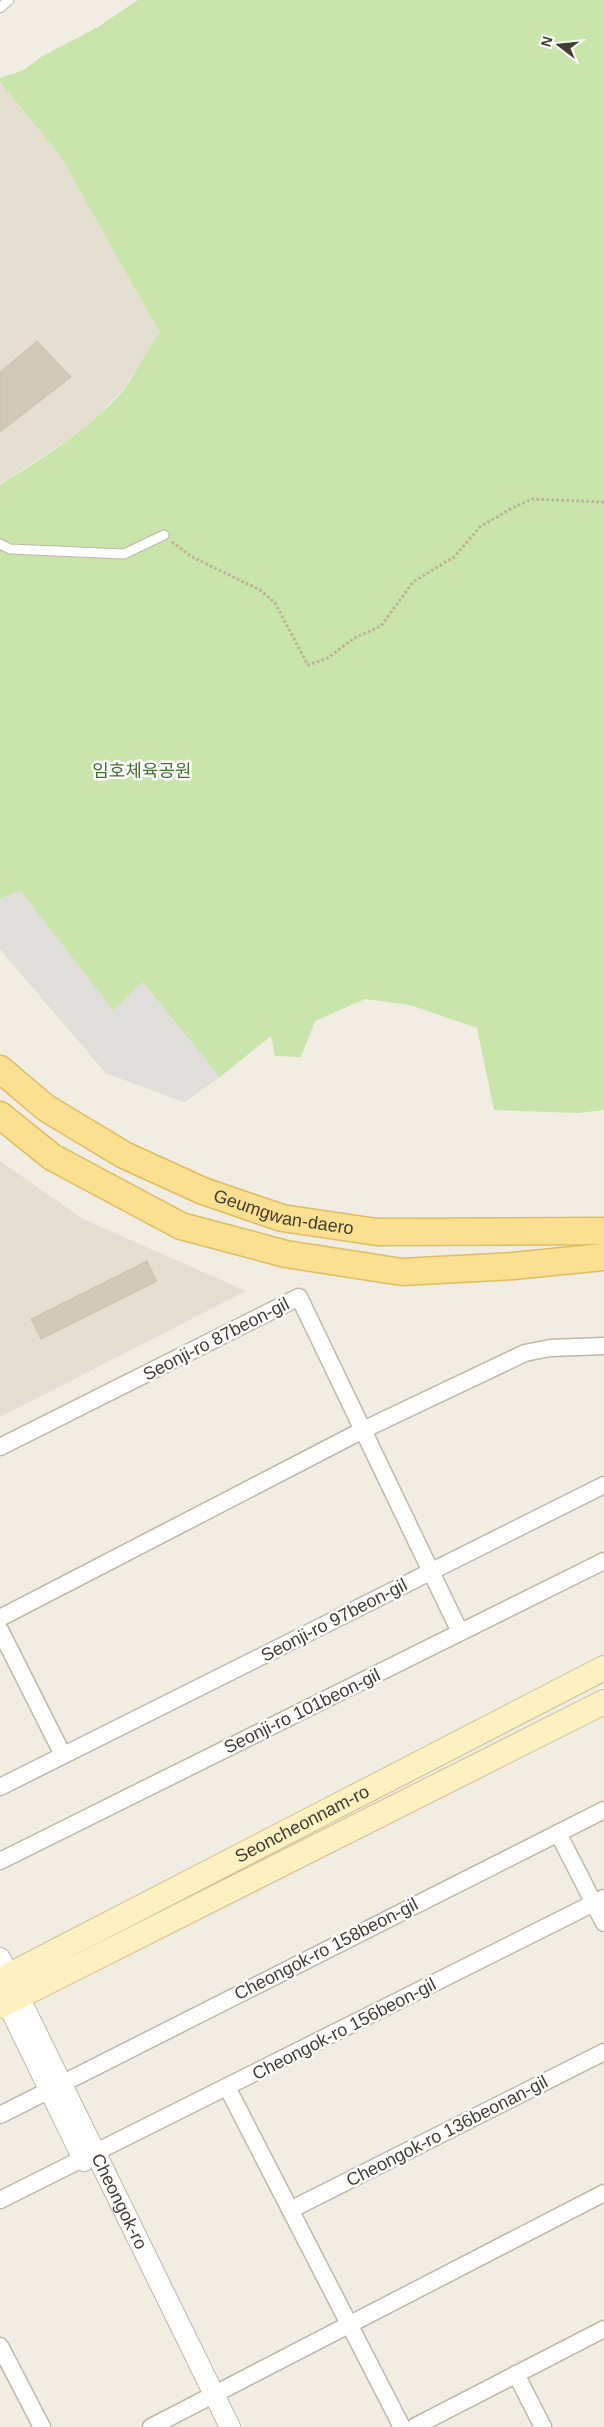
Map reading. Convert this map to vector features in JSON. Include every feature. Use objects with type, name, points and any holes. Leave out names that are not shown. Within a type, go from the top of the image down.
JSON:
[{"type":"main road","name":"Geumgwan-daero","points":[[0,1069],[46,1108],[124,1156],[202,1191],[282,1218],[377,1232],[604,1231]]},
{"type":"main road","name":"Geumgwan-daero","points":[[0,1116],[52,1157],[180,1226],[286,1254],[402,1272],[513,1266],[604,1257]]},
{"type":"main road","name":"Seoncheonnam-ro","points":[[5,1986],[604,1668]]},
{"type":"main road","name":"Seoncheonnam-ro","points":[[5,1986],[604,1702]]},
{"type":"street","name":"Seonji-ro 87beon-gil","points":[[0,1447],[299,1297],[460,1632]]},
{"type":"street","points":[[0,1618],[364,1430],[525,1353],[550,1348],[604,1346]]},
{"type":"street","name":"Seonji-ro 97beon-gil","points":[[0,1787],[604,1484]]},
{"type":"street","name":"Seonji-ro 101beon-gil","points":[[0,1862],[604,1560]]},
{"type":"street","points":[[0,1630],[63,1755]]},
{"type":"street","name":"Cheongok-ro 158beon-gil","points":[[0,2115],[604,1810]]},
{"type":"street","points":[[558,1833],[599,1900],[604,1923]]},
{"type":"street","name":"Cheongok-ro 156beon-gil","points":[[0,2200],[599,1900]]},
{"type":"street","name":"Cheongok-ro","points":[[5,1986],[208,2398],[230,2427]]},
{"type":"street","name":"Cheongok-ro 136beonan-gil","points":[[290,2210],[604,2052]]},
{"type":"street","points":[[227,2087],[402,2427]]},
{"type":"street","points":[[151,2427],[604,2193]]},
{"type":"street","points":[[414,2427],[604,2329]]},
{"type":"street","points":[[2,2353],[42,2427]]},
{"type":"street","points":[[516,2374],[543,2427]]},
{"type":"street","name":"Cheongok-ro","points":[[208,2398],[215,2427]]},
{"type":"lane","points":[[0,8],[9,0]]},
{"type":"lane","points":[[0,544],[10,549],[124,554],[164,535]]},
{"type":"path","points":[[164,535],[192,557],[260,590],[275,603],[308,665],[328,658],[349,641],[381,626],[413,582],[454,557],[480,527],[512,508],[532,499],[604,502]]},
{"type":"shaded area","points":[[0,82],[59,154],[160,333],[125,387],[87,428],[0,484]]},
{"type":"shaded area","points":[[21,891],[113,1010],[143,982],[220,1077],[184,1102],[106,1073],[0,949],[0,898]]},
{"type":"shaded area","points":[[0,1161],[83,1219],[246,1291],[0,1417]]},
{"type":"green space","name":"임호체육공원","points":[[138,0],[604,0],[604,1110],[578,1113],[494,1110],[477,1028],[410,1005],[365,999],[315,1021],[301,1057],[275,1056],[271,1036],[220,1077],[184,1102],[106,1073],[0,949],[0,485],[67,441],[112,403],[125,388],[160,333],[59,154],[0,82],[0,78],[24,70],[39,58],[98,27]]},
{"type":"building","points":[[37,341],[71,377],[0,432],[0,372]]},
{"type":"building","points":[[147,1261],[157,1281],[41,1339],[31,1319]]}]
